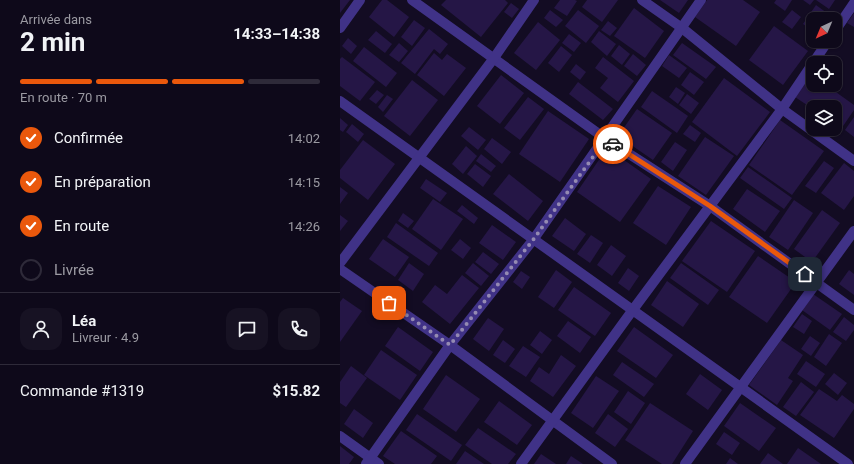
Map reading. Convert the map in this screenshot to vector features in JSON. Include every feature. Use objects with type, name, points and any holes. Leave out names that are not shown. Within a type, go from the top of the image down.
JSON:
[{"type":"street","points":[[340,28],[360,0]]},
{"type":"street","points":[[412,0],[606,139],[710,206],[854,310]]},
{"type":"street","points":[[340,263],[494,58],[534,0]]},
{"type":"street","points":[[642,0],[682,28],[782,109],[854,161]]},
{"type":"street","points":[[340,436],[372,462],[450,345],[533,240],[606,139],[701,0]]},
{"type":"street","points":[[842,21],[854,3]]},
{"type":"street","points":[[521,464],[782,109],[806,73]]},
{"type":"street","points":[[340,101],[632,311],[849,464],[854,457]]},
{"type":"street","points":[[686,464],[854,231]]},
{"type":"street","points":[[340,269],[450,345],[612,464]]},
{"type":"building","points":[[340,0],[350,0],[340,13]]},
{"type":"building","points":[[382,0],[387,0],[409,17],[394,37],[369,17]]},
{"type":"building","points":[[446,0],[505,0],[508,3],[481,37],[441,5]]},
{"type":"building","points":[[560,0],[577,1],[567,16],[554,8]]},
{"type":"building","points":[[587,0],[618,0],[602,22],[582,7]]},
{"type":"building","points":[[660,0],[688,0],[679,13]]},
{"type":"building","points":[[707,0],[743,0],[760,12],[736,46],[695,17]]},
{"type":"building","points":[[776,0],[792,0],[785,11],[774,3]]},
{"type":"building","points":[[803,0],[814,0],[810,5]]},
{"type":"building","points":[[816,0],[835,0],[829,9]]},
{"type":"building","points":[[511,3],[519,9],[512,18],[504,12]]},
{"type":"building","points":[[816,5],[826,12],[811,12]]},
{"type":"building","points":[[634,8],[664,31],[645,58],[614,36]]},
{"type":"building","points":[[550,10],[563,20],[556,27],[544,18]]},
{"type":"building","points":[[578,10],[599,26],[586,43],[565,26]]},
{"type":"building","points":[[792,10],[801,17],[792,29],[782,22]]},
{"type":"building","points":[[854,13],[854,27],[847,23]]},
{"type":"building","points":[[414,20],[425,28],[412,46],[401,37]]},
{"type":"building","points":[[608,21],[617,28],[610,36],[601,30]]},
{"type":"building","points":[[538,22],[560,40],[536,70],[514,53]]},
{"type":"building","points":[[774,26],[808,51],[783,85],[749,60]]},
{"type":"building","points":[[429,29],[448,44],[440,54],[434,49],[415,74],[401,63]]},
{"type":"building","points":[[376,31],[392,44],[385,53],[368,40]]},
{"type":"building","points":[[599,31],[616,44],[607,56],[591,42]]},
{"type":"building","points":[[569,34],[581,43],[574,52],[562,43]]},
{"type":"building","points":[[348,38],[357,46],[351,54],[342,46]]},
{"type":"building","points":[[399,43],[408,51],[399,62],[389,55]]},
{"type":"building","points":[[682,43],[716,67],[706,79],[673,55]]},
{"type":"building","points":[[619,45],[630,54],[622,65],[611,56]]},
{"type":"building","points":[[561,46],[572,55],[559,72],[548,63]]},
{"type":"building","points":[[364,47],[397,73],[386,87],[353,61]]},
{"type":"building","points":[[434,53],[442,60],[447,54],[466,68],[444,96],[417,75]]},
{"type":"building","points":[[633,54],[646,65],[637,76],[624,66]]},
{"type":"building","points":[[669,55],[687,68],[679,78],[662,66]]},
{"type":"building","points":[[342,57],[375,82],[360,101],[340,86],[340,59]]},
{"type":"building","points":[[603,57],[634,81],[618,102],[600,88],[608,78],[595,68]]},
{"type":"building","points":[[576,64],[586,72],[580,80],[570,72]]},
{"type":"building","points":[[690,72],[704,82],[694,95],[681,85]]},
{"type":"building","points":[[501,75],[524,93],[500,124],[477,106]]},
{"type":"building","points":[[724,78],[770,112],[737,156],[692,122]]},
{"type":"building","points":[[412,80],[438,100],[410,136],[384,116]]},
{"type":"building","points":[[806,81],[806,92],[836,92],[854,105],[854,110],[842,128],[842,100],[806,100],[806,104],[795,97]]},
{"type":"building","points":[[578,82],[613,109],[603,120],[569,94]]},
{"type":"building","points":[[676,87],[685,93],[678,104],[669,97]]},
{"type":"building","points":[[377,90],[384,95],[376,104],[369,99]]},
{"type":"building","points":[[652,91],[688,116],[677,133],[641,107]]},
{"type":"building","points":[[687,94],[699,103],[691,114],[679,105]]},
{"type":"building","points":[[387,95],[393,99],[383,112],[378,107]]},
{"type":"building","points":[[528,97],[544,109],[520,140],[504,128]]},
{"type":"building","points":[[637,109],[672,133],[653,160],[618,136]]},
{"type":"building","points":[[548,111],[589,139],[560,182],[519,154]]},
{"type":"building","points":[[854,117],[854,137],[845,130]]},
{"type":"building","points":[[340,118],[348,125],[343,132],[340,130]]},
{"type":"building","points":[[780,120],[824,151],[792,195],[749,165]]},
{"type":"building","points":[[352,124],[364,134],[358,142],[346,132]]},
{"type":"building","points":[[690,125],[701,133],[695,142],[683,134]]},
{"type":"building","points":[[469,127],[486,140],[478,150],[461,136]]},
{"type":"building","points":[[705,137],[734,156],[706,195],[678,176]]},
{"type":"building","points":[[492,138],[511,152],[502,164],[484,149]]},
{"type":"building","points":[[363,140],[395,164],[368,200],[340,178],[340,170]]},
{"type":"building","points":[[675,142],[687,150],[673,171],[661,162]]},
{"type":"building","points":[[466,146],[477,156],[463,174],[452,164]]},
{"type":"building","points":[[607,148],[651,179],[620,222],[577,192]]},
{"type":"building","points":[[481,154],[496,166],[491,172],[476,161]]},
{"type":"building","points":[[824,161],[834,168],[816,193],[805,186]]},
{"type":"building","points":[[844,163],[854,171],[854,196],[844,210],[821,193]]},
{"type":"building","points":[[475,164],[491,176],[483,187],[467,174]]},
{"type":"building","points":[[748,167],[792,198],[784,209],[740,178]]},
{"type":"building","points":[[509,174],[543,201],[528,221],[493,194]]},
{"type":"building","points":[[426,179],[447,193],[440,202],[420,188]]},
{"type":"building","points":[[658,186],[691,207],[666,245],[633,223]]},
{"type":"building","points":[[340,187],[348,193],[340,204]]},
{"type":"building","points":[[747,189],[780,211],[765,232],[733,209]]},
{"type":"building","points":[[433,199],[463,219],[441,250],[412,229]]},
{"type":"building","points":[[794,200],[813,213],[788,250],[769,237]]},
{"type":"building","points":[[462,205],[478,218],[474,224],[457,211]]},
{"type":"building","points":[[822,210],[840,223],[812,262],[794,249]]},
{"type":"building","points":[[403,213],[414,221],[408,228],[398,221]]},
{"type":"building","points":[[340,215],[348,221],[340,231]]},
{"type":"building","points":[[565,218],[586,234],[574,251],[552,236]]},
{"type":"building","points":[[711,221],[755,251],[727,292],[682,261]]},
{"type":"building","points":[[396,223],[438,253],[429,266],[387,237]]},
{"type":"building","points":[[492,225],[516,242],[503,260],[479,243]]},
{"type":"building","points":[[591,235],[603,243],[590,263],[577,254]]},
{"type":"building","points":[[383,239],[409,257],[395,277],[369,259]]},
{"type":"building","points":[[460,239],[471,248],[463,259],[451,250]]},
{"type":"building","points":[[611,245],[626,256],[612,276],[597,265]]},
{"type":"building","points":[[483,252],[499,264],[491,274],[475,262]]},
{"type":"building","points":[[758,256],[796,282],[767,323],[729,297]]},
{"type":"building","points":[[409,263],[424,274],[413,291],[398,280]]},
{"type":"building","points":[[473,263],[489,276],[481,286],[465,273]]},
{"type":"building","points":[[681,263],[719,290],[708,305],[670,278]]},
{"type":"building","points":[[628,268],[639,276],[629,291],[618,283]]},
{"type":"building","points":[[556,270],[572,282],[554,308],[538,297]]},
{"type":"building","points":[[849,270],[854,274],[854,295],[839,284]]},
{"type":"building","points":[[521,271],[530,277],[522,289],[513,282]]},
{"type":"building","points":[[462,275],[479,288],[450,324],[422,302],[435,285],[447,294]]},
{"type":"building","points":[[667,281],[699,304],[683,327],[651,305]]},
{"type":"building","points":[[574,287],[611,313],[595,336],[558,310]]},
{"type":"building","points":[[813,294],[842,314],[830,330],[802,310]]},
{"type":"building","points":[[343,298],[362,311],[340,342],[340,302]]},
{"type":"building","points":[[802,314],[812,321],[804,334],[793,327]]},
{"type":"building","points":[[844,317],[854,325],[854,330],[846,341],[833,332]]},
{"type":"building","points":[[488,318],[504,329],[489,351],[473,339]]},
{"type":"building","points":[[568,321],[591,337],[580,353],[557,336]]},
{"type":"building","points":[[398,327],[433,352],[420,371],[385,346]]},
{"type":"building","points":[[634,327],[673,355],[656,378],[617,351]]},
{"type":"building","points":[[540,331],[552,340],[542,354],[530,345]]},
{"type":"building","points":[[829,334],[842,343],[826,366],[814,357]]},
{"type":"building","points":[[810,336],[820,343],[811,356],[801,349]]},
{"type":"building","points":[[503,340],[515,349],[505,363],[493,355]]},
{"type":"building","points":[[781,340],[803,355],[788,378],[793,381],[777,405],[749,385]]},
{"type":"building","points":[[523,346],[540,357],[526,377],[509,366]]},
{"type":"building","points":[[381,350],[417,375],[400,400],[364,375]]},
{"type":"building","points":[[561,355],[576,366],[553,397],[530,381],[539,367],[549,374]]},
{"type":"building","points":[[806,361],[825,374],[816,387],[797,374]]},
{"type":"building","points":[[622,362],[654,384],[644,397],[613,375]]},
{"type":"building","points":[[351,366],[367,378],[346,407],[340,403],[340,382]]},
{"type":"building","points":[[834,373],[847,383],[838,395],[825,384]]},
{"type":"building","points":[[700,374],[722,390],[708,410],[686,394]]},
{"type":"building","points":[[446,375],[480,399],[456,432],[423,409]]},
{"type":"building","points":[[596,376],[619,391],[593,428],[571,413]]},
{"type":"building","points":[[801,382],[814,392],[796,416],[783,407]]},
{"type":"building","points":[[819,389],[837,401],[842,395],[854,404],[854,409],[834,438],[800,415]]},
{"type":"building","points":[[628,391],[645,403],[631,424],[614,412]]},
{"type":"building","points":[[499,401],[532,425],[517,445],[484,422]]},
{"type":"building","points":[[650,403],[693,431],[672,464],[662,464],[625,440]]},
{"type":"building","points":[[740,403],[776,428],[759,451],[724,426]]},
{"type":"building","points":[[354,409],[373,423],[363,438],[344,424]]},
{"type":"building","points":[[417,414],[462,445],[451,461],[406,430]]},
{"type":"building","points":[[608,414],[628,429],[615,447],[595,433]]},
{"type":"building","points":[[478,428],[516,454],[508,464],[492,464],[465,445]]},
{"type":"building","points":[[401,431],[437,456],[431,464],[395,464],[383,456]]},
{"type":"building","points":[[724,432],[740,443],[732,455],[716,444]]},
{"type":"building","points":[[340,446],[354,457],[349,464],[340,464]]},
{"type":"building","points":[[798,448],[821,464],[787,464]]},
{"type":"building","points":[[465,451],[484,464],[456,464]]},
{"type":"building","points":[[768,453],[783,464],[760,464]]},
{"type":"building","points":[[541,454],[556,464],[534,464]]},
{"type":"building","points":[[571,456],[583,464],[566,464]]},
{"type":"building","points":[[730,458],[738,464],[726,464]]},
{"type":"way so far","points":[[389,303],[450,345],[533,240],[606,139],[613,144]]},
{"type":"route","points":[[613,144],[710,206],[805,274]]}]
